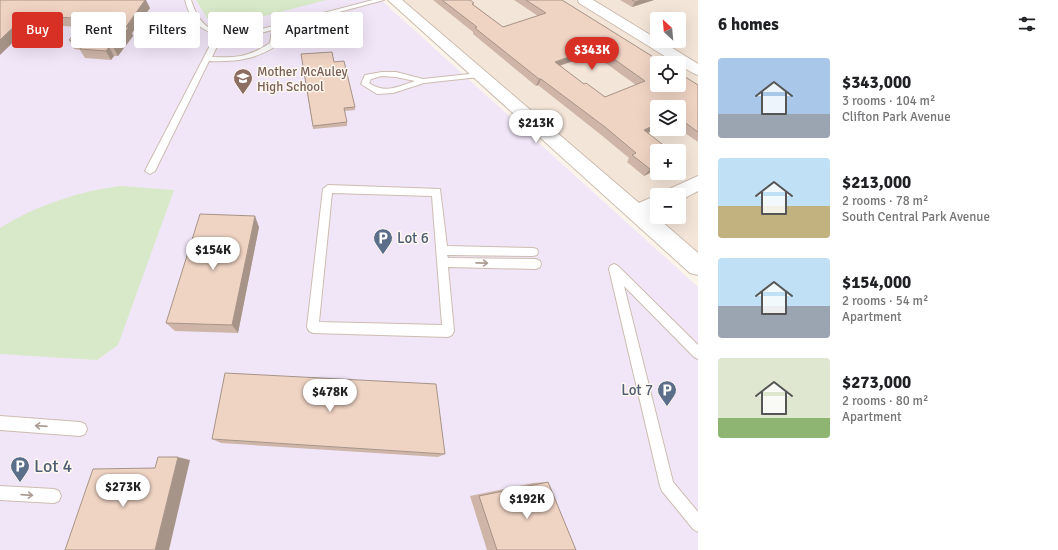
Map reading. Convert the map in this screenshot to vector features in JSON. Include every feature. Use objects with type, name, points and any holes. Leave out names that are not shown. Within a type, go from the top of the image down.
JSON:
[{"type":"street","points":[[394,0],[698,266]]},
{"type":"street","points":[[584,0],[698,70]]},
{"type":"street","points":[[686,189],[698,183]]},
{"type":"street","points":[[637,213],[650,206]]},
{"type":"lane","points":[[188,0],[197,21],[208,29]]},
{"type":"lane","points":[[334,12],[381,0]]},
{"type":"lane","points":[[207,59],[238,60],[260,54],[271,46]]},
{"type":"lane","points":[[150,171],[212,48]]},
{"type":"lane","points":[[423,80],[395,74],[378,73],[368,77],[365,84],[377,92],[393,91],[423,80],[479,75]]},
{"type":"lane","points":[[328,189],[437,192],[442,250],[448,331],[313,327],[328,189]]},
{"type":"lane","points":[[442,250],[533,252]]},
{"type":"lane","points":[[443,262],[536,264]]},
{"type":"lane","points":[[698,353],[614,270],[667,486],[698,524]]},
{"type":"lane","points":[[0,423],[80,429]]},
{"type":"lane","points":[[0,493],[54,496]]},
{"type":"shaded area","points":[[0,0],[381,0],[698,287],[698,550],[0,550]]},
{"type":"shaded area","points":[[402,0],[698,0],[698,254],[663,224],[686,224],[686,188],[650,188],[650,213]]},
{"type":"green space","points":[[196,0],[326,0],[280,12],[271,12],[271,14],[263,16],[263,12],[208,12],[208,19]]},
{"type":"green space","points":[[120,186],[174,190],[118,345],[97,360],[0,354],[0,228],[43,206],[88,192]]},
{"type":"building","points":[[0,0],[145,0],[137,12],[134,12],[134,16],[126,27],[126,12],[71,12],[71,18],[63,17],[63,12],[12,12],[12,28],[0,40]]},
{"type":"building","points":[[442,0],[470,0],[474,3],[472,4],[503,27],[546,13],[526,0],[562,0],[652,56],[650,56],[650,92],[686,92],[686,77],[698,85],[698,132],[686,123],[686,100],[650,100],[650,127],[644,130],[662,144],[650,144],[650,169],[632,155],[636,153],[605,127],[539,79],[475,28],[477,27]],"holes":[[[597,47],[645,81],[605,97],[586,83],[584,84],[555,62]]]},
{"type":"building","points":[[81,48],[108,48],[106,51],[80,49]]},
{"type":"building","points":[[332,52],[334,62],[344,61],[355,107],[344,108],[347,122],[313,126],[301,54]]},
{"type":"building","points":[[200,214],[255,216],[232,325],[166,323]]},
{"type":"building","points":[[225,373],[436,384],[445,454],[212,439]]},
{"type":"building","points":[[158,457],[178,457],[155,550],[65,550],[93,469],[155,468]]},
{"type":"building","points":[[548,482],[576,550],[497,550],[479,496]]},
{"type":"place","name":"Mother McAuley High School","points":[[243,95]]},
{"type":"place","name":"Lot 6","points":[[383,255]]},
{"type":"place","name":"Lot 7","points":[[667,407]]},
{"type":"place","name":"Lot 4","points":[[20,483]]}]
